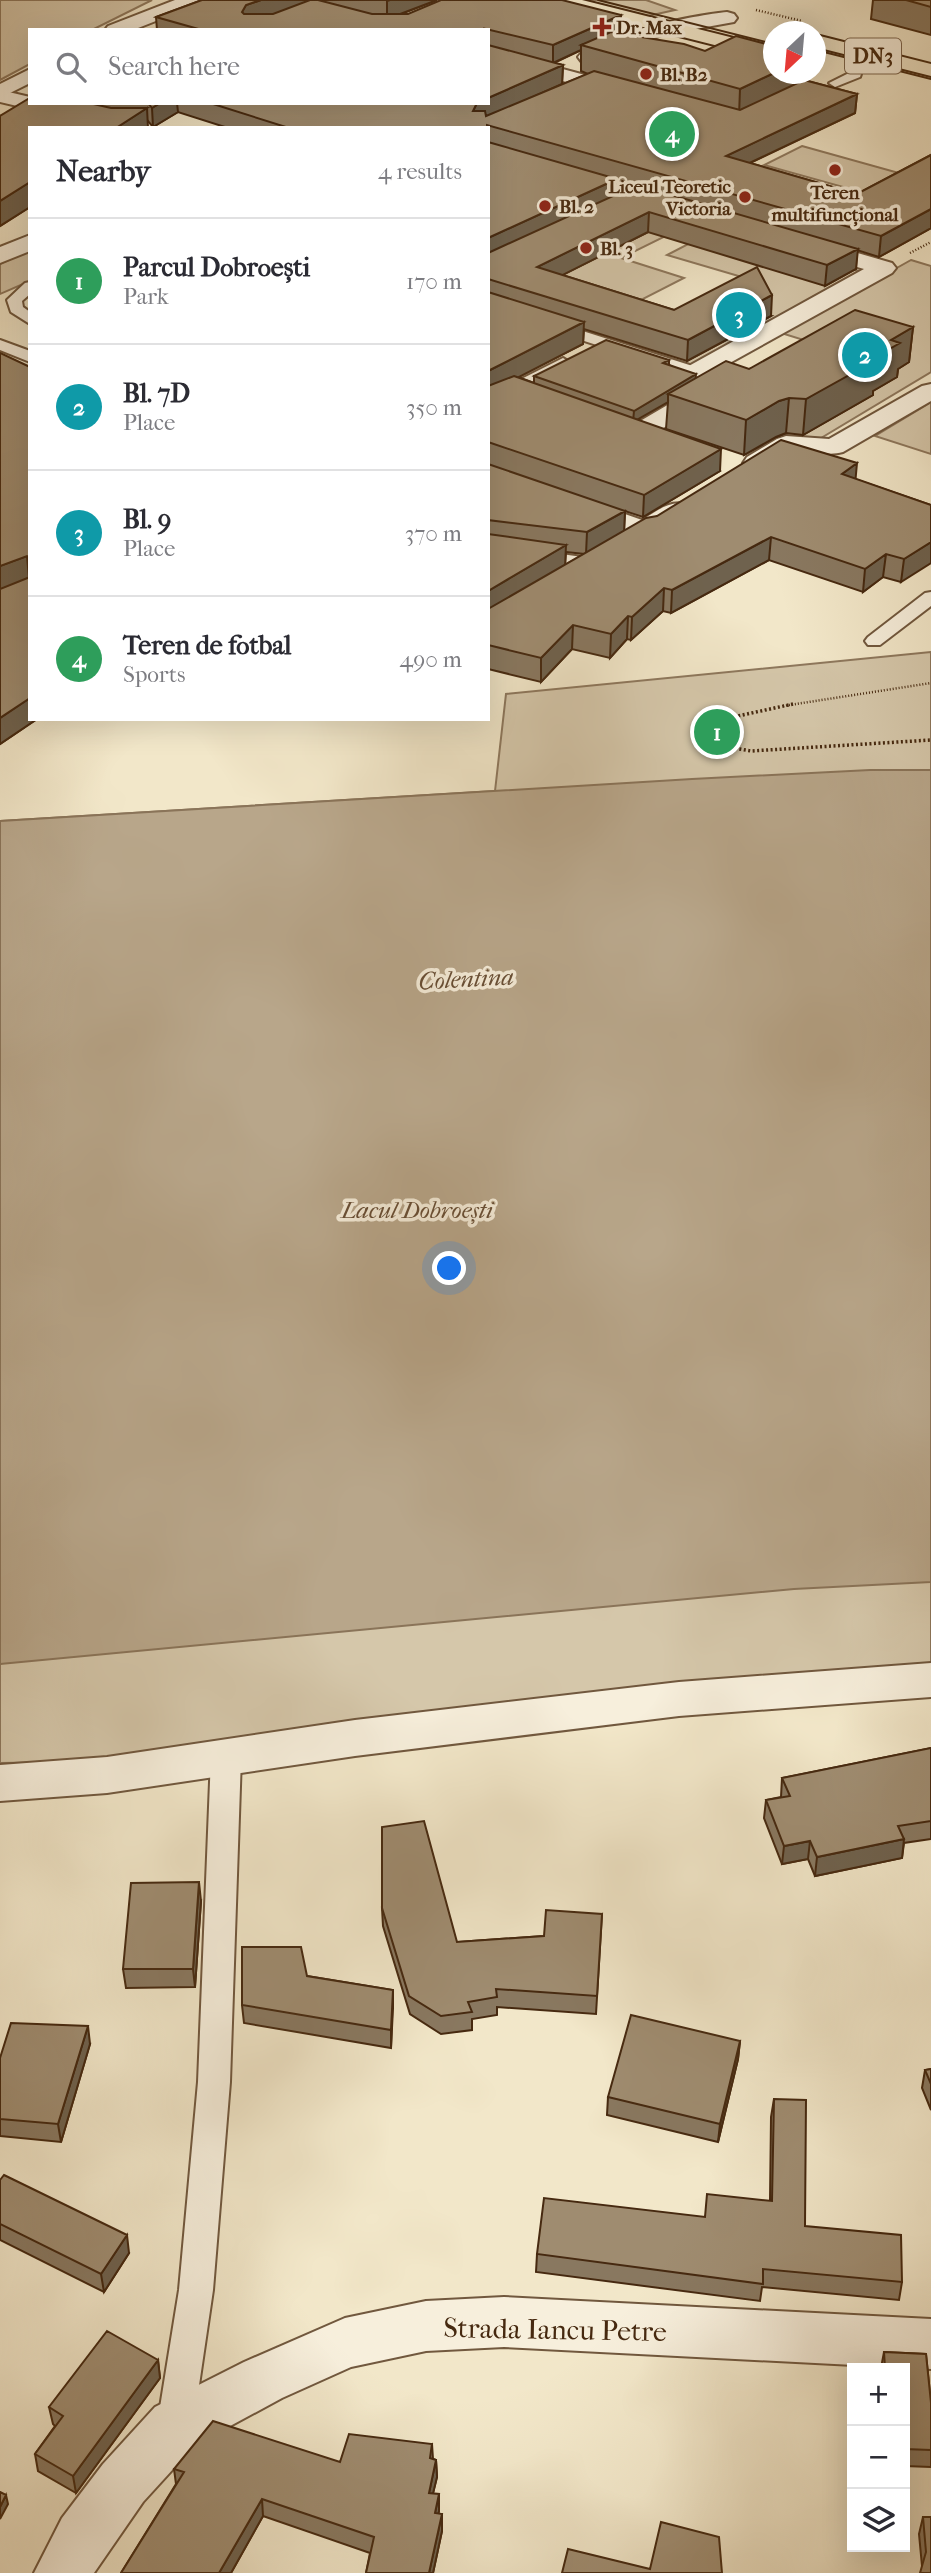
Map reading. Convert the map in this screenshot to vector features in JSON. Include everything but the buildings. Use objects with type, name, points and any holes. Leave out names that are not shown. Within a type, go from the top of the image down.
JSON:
[{"type":"main road","points":[[559,0],[763,51]]},
{"type":"main road","points":[[677,5],[733,20]]},
{"type":"main road","name":"DN3","points":[[826,44],[931,71]]},
{"type":"main road","name":"DN3","points":[[832,75],[855,74],[880,80]]},
{"type":"street","points":[[120,28],[192,0]]},
{"type":"street","points":[[554,73],[664,26],[733,20]]},
{"type":"street","points":[[491,57],[596,84],[531,108]]},
{"type":"street","points":[[0,94],[28,76]]},
{"type":"street","points":[[0,94],[28,102]]},
{"type":"street","points":[[490,153],[691,211]]},
{"type":"street","points":[[696,372],[884,268],[782,238]]},
{"type":"street","points":[[0,256],[28,243]]},
{"type":"street","points":[[675,444],[633,429],[726,382],[696,372]]},
{"type":"street","points":[[739,469],[786,444],[834,447],[931,391]]},
{"type":"street","points":[[490,475],[634,536],[702,495]]},
{"type":"street","points":[[0,1783],[107,1775],[355,1738],[679,1699],[931,1680]]},
{"type":"street","name":"Strada Iancu Petre","points":[[63,2573],[82,2538],[123,2483],[175,2426],[345,2343],[426,2326],[504,2322],[931,2344]]},
{"type":"lane","points":[[613,208],[638,196]]},
{"type":"lane","points":[[28,288],[14,300],[16,309],[28,318]]},
{"type":"lane","points":[[490,306],[696,372]]},
{"type":"lane","points":[[490,401],[604,342]]},
{"type":"lane","points":[[0,345],[28,356]]},
{"type":"lane","points":[[513,389],[538,398]]},
{"type":"lane","points":[[490,549],[596,559],[568,576]]},
{"type":"lane","points":[[874,641],[931,597]]},
{"type":"lane","points":[[175,2426],[196,2290],[214,2082],[226,1757]]},
{"type":"path","points":[[931,683],[873,690],[762,710],[724,719],[710,730],[722,746],[751,751],[931,740]]},
{"type":"shaded area","points":[[0,0],[152,0],[96,28],[28,28],[28,65],[0,80]]},
{"type":"shaded area","points":[[584,0],[646,0],[675,10],[648,16]]},
{"type":"shaded area","name":"Teren multifuncțional","points":[[802,146],[906,175],[868,194],[764,165]]},
{"type":"shaded area","points":[[635,204],[694,222],[621,258],[684,278],[625,308],[641,314],[599,336],[490,298]]},
{"type":"shaded area","points":[[717,229],[862,272],[692,365],[618,341],[742,277],[667,255]]},
{"type":"shaded area","points":[[28,251],[28,282],[0,294],[0,264]]},
{"type":"shaded area","points":[[911,260],[931,266],[931,372],[816,441],[794,440],[721,416],[833,349],[781,333]]},
{"type":"shaded area","points":[[931,402],[931,454],[875,436]]},
{"type":"shaded area","points":[[931,652],[931,867],[0,902],[0,821],[495,791],[506,694]]},
{"type":"shaded area","points":[[931,1181],[931,1669],[68,1762],[0,1763],[0,1664]]},
{"type":"water","name":"Lacul Dobroești","points":[[870,770],[931,770],[931,1582],[794,1589],[0,1664],[0,821]]},
{"type":"tram line","points":[[598,0],[763,41]]},
{"type":"tram line","points":[[826,53],[931,79]]},
{"type":"place","name":"Dr. Max","points":[[602,27]]},
{"type":"place","name":"Bl. B2","points":[[646,74]]},
{"type":"place","name":"Teren de fotbal","points":[[672,134]]},
{"type":"place","name":"Teren multifuncțional","points":[[835,170]]},
{"type":"place","name":"Liceul Teoretic Victoria","points":[[745,197]]},
{"type":"place","name":"Bl. 2","points":[[545,206]]},
{"type":"place","name":"Bl. 3","points":[[586,248]]},
{"type":"place","name":"Bl. 9","points":[[739,315]]},
{"type":"place","name":"Bl. 7D","points":[[865,355]]},
{"type":"place","name":"Parcul Dobroești","points":[[717,732]]},
{"type":"water label","name":"Colentina","points":[[466,979]]}]
